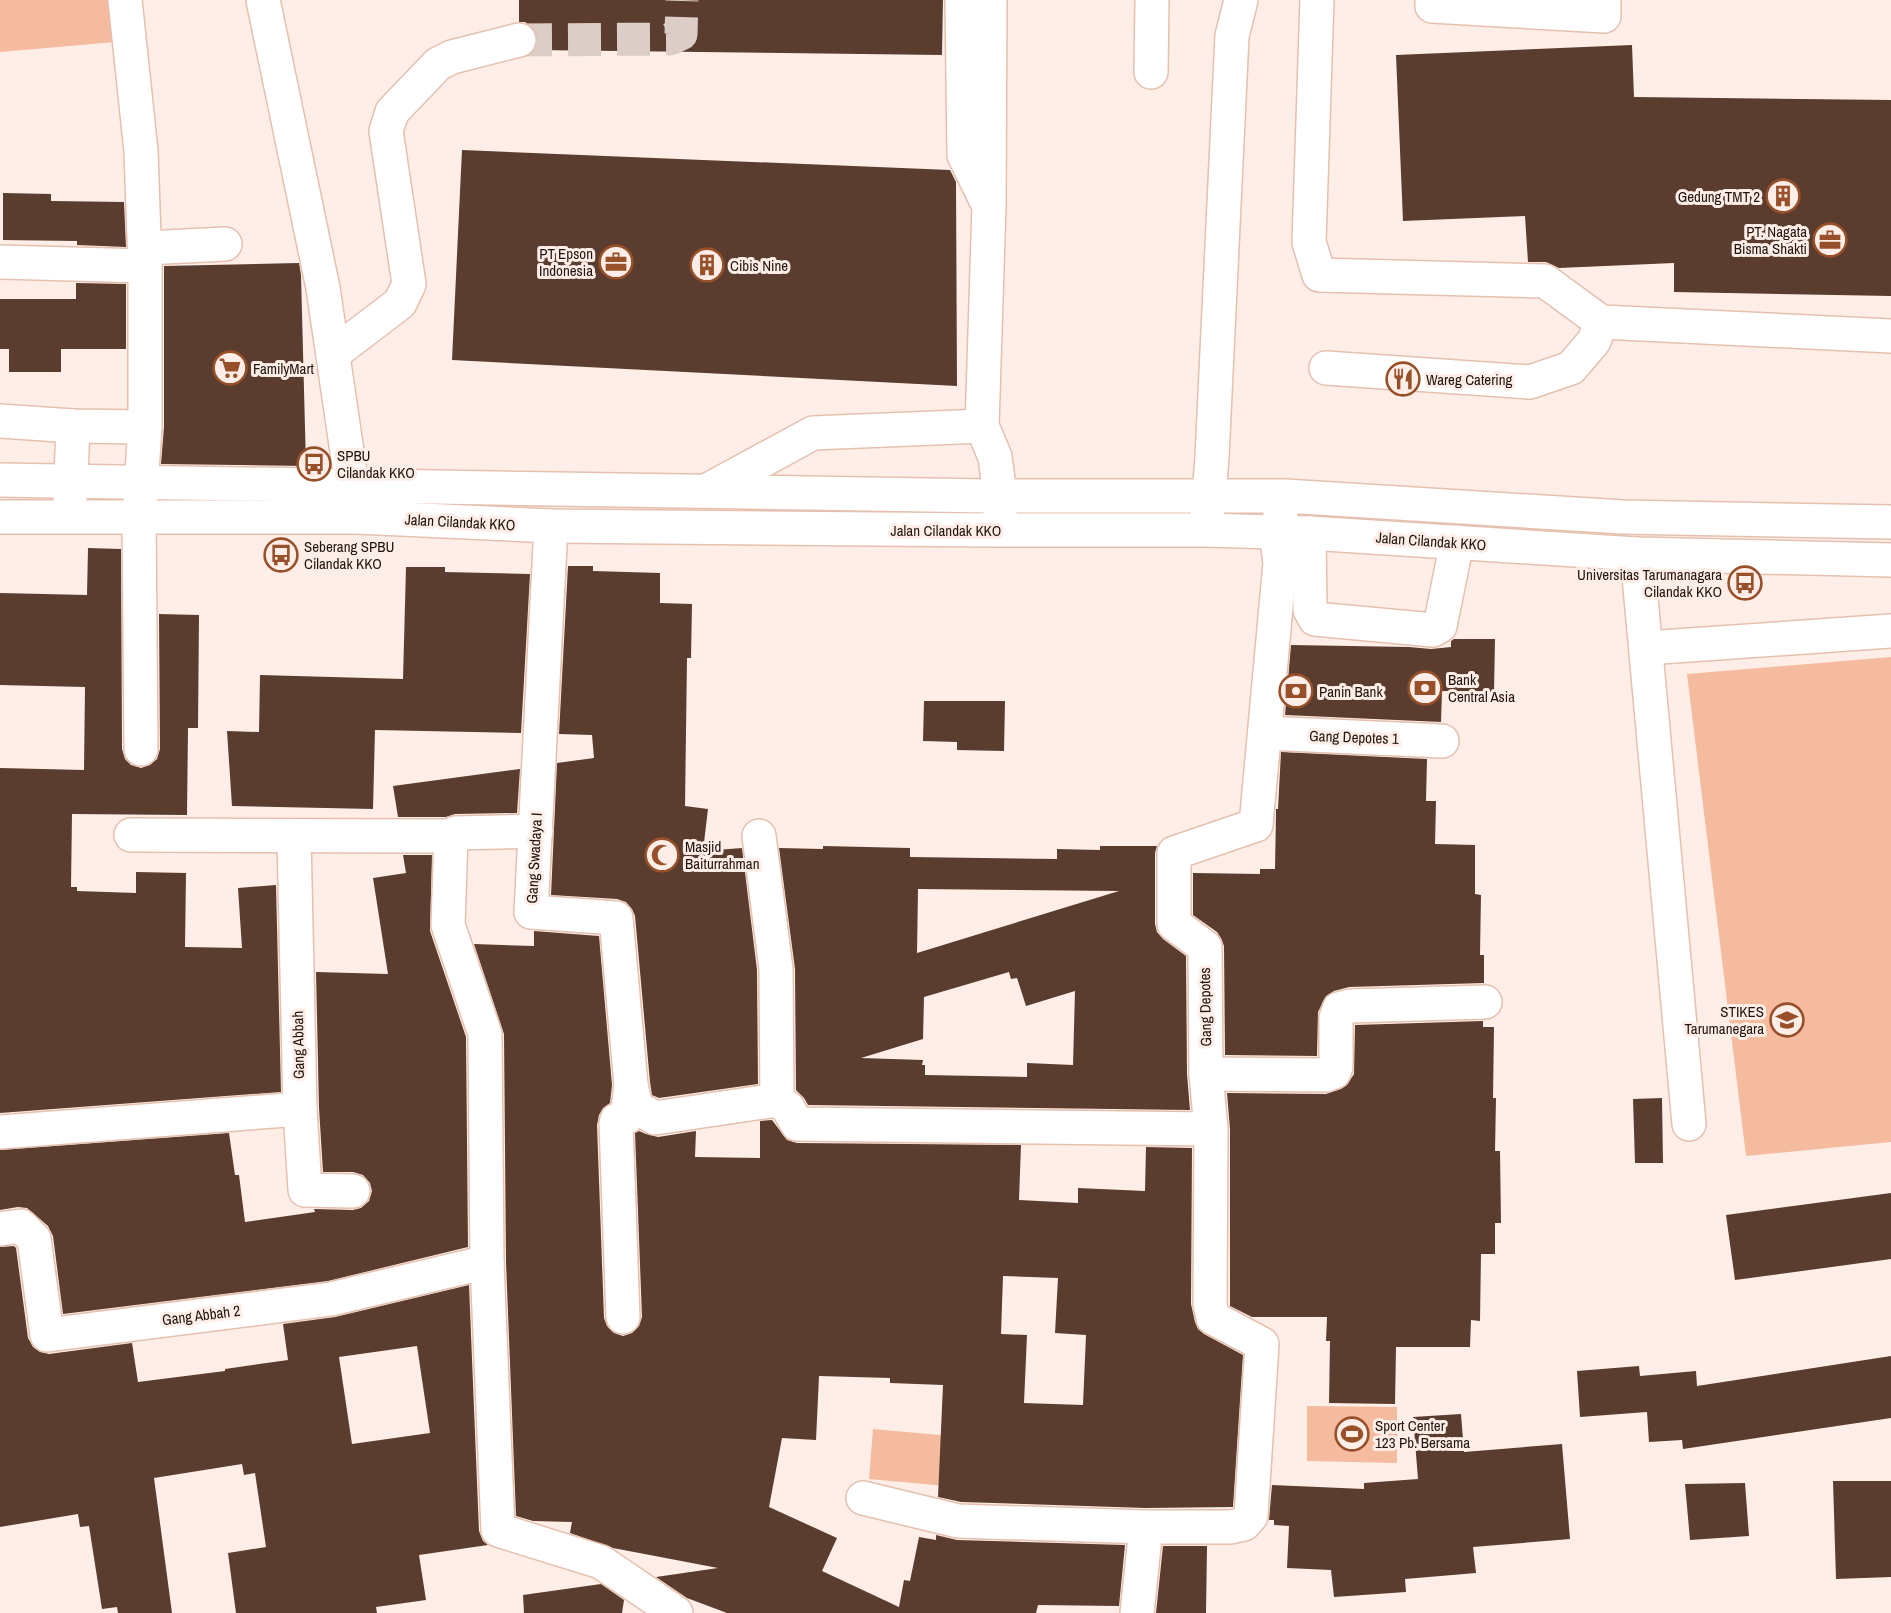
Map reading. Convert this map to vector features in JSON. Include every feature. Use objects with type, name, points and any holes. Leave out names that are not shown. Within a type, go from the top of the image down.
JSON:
[{"type":"street","points":[[125,0],[141,151],[145,257],[145,427],[139,518],[141,749]]},
{"type":"street","points":[[263,0],[323,288],[357,517]]},
{"type":"street","points":[[962,0],[964,155],[989,206]]},
{"type":"street","points":[[990,0],[989,206],[982,426],[995,457],[1000,495],[1001,530]]},
{"type":"street","points":[[1151,72],[1152,0]]},
{"type":"street","points":[[1207,530],[1232,36],[1241,0]]},
{"type":"street","points":[[1317,0],[1309,242],[1319,275],[1545,280],[1601,322],[1891,336]]},
{"type":"street","points":[[1432,0],[1432,6],[1515,5],[1604,16],[1604,0]]},
{"type":"street","points":[[333,354],[400,303],[409,284],[386,131],[392,112],[438,64],[452,57],[519,40]]},
{"type":"street","points":[[0,262],[145,257],[225,244]]},
{"type":"street","points":[[1326,368],[1530,382],[1571,368],[1594,341],[1601,322]]},
{"type":"street","points":[[0,421],[73,426],[145,427]]},
{"type":"street","points":[[70,518],[73,426]]},
{"type":"street","points":[[707,491],[813,433],[982,426]]},
{"type":"street","points":[[0,480],[1000,495],[1285,496],[1623,517],[1891,522]]},
{"type":"street","points":[[1276,532],[1285,496]]},
{"type":"street","points":[[1401,539],[1406,503]]},
{"type":"street","name":"Jalan Cilandak KKO","points":[[0,517],[357,517],[550,526],[1207,530],[1309,533],[1636,554],[1891,560]]},
{"type":"street","name":"Gang Swadaya I","points":[[550,526],[531,912],[616,918],[631,1085],[636,1107],[655,1118],[777,1100]]},
{"type":"street","name":"Gang Depotes","points":[[1146,1527],[1231,1527],[1244,1524],[1251,1516],[1262,1344],[1213,1318],[1210,1304],[1211,1129],[1206,1074],[1205,948],[1174,924],[1174,853],[1256,825],[1280,563],[1276,532]]},
{"type":"street","points":[[1309,533],[1310,610],[1315,619],[1433,630],[1440,626],[1457,542]]},
{"type":"street","points":[[1636,554],[1689,1124]]},
{"type":"street","points":[[1646,648],[1891,631]]},
{"type":"street","name":"Gang Depotes 1","points":[[1266,733],[1442,741]]},
{"type":"street","points":[[131,835],[451,836],[455,833],[536,831]]},
{"type":"street","points":[[451,836],[448,925],[485,1034],[487,1262],[498,1530],[601,1562],[672,1612]]},
{"type":"street","points":[[759,836],[776,969],[777,1100],[788,1108],[797,1124],[1211,1129]]},
{"type":"street","name":"Gang Abbah","points":[[294,837],[300,1109],[305,1190],[353,1191]]},
{"type":"street","points":[[1206,1074],[1326,1075],[1334,1072],[1336,1066],[1336,1018],[1339,1009],[1350,1006],[1485,1002]]},
{"type":"street","points":[[623,1317],[616,1124],[617,1120],[627,1117],[631,1085]]},
{"type":"street","points":[[0,1132],[300,1109]]},
{"type":"street","name":"Gang Abbah 2","points":[[0,1229],[21,1226],[34,1239],[47,1335],[331,1299],[487,1262]]},
{"type":"street","points":[[863,1498],[958,1521],[1146,1527],[1137,1613]]},
{"type":"shaded area","points":[[0,0],[120,0],[127,41],[0,52]]},
{"type":"shaded area","points":[[1891,657],[1891,1142],[1746,1156],[1687,674]]},
{"type":"shaded area","name":"Sport Center 123 Pb. Bersama","points":[[1307,1406],[1397,1407],[1397,1463],[1307,1461]]},
{"type":"shaded area","points":[[873,1429],[951,1436],[946,1486],[869,1479]]},
{"type":"building","points":[[519,0],[943,0],[942,55],[534,50],[537,45],[537,35],[532,27],[525,22],[519,22]]},
{"type":"building","points":[[1632,45],[1634,97],[1891,100],[1891,296],[1674,292],[1674,263],[1559,268],[1546,262],[1528,262],[1525,216],[1403,221],[1396,55]]},
{"type":"building","name":"Cibis Nine","points":[[462,150],[950,170],[956,182],[957,386],[452,360]]},
{"type":"building","points":[[3,193],[51,194],[51,201],[124,202],[126,247],[77,245],[77,241],[3,240]]},
{"type":"building","name":"FamilyMart","points":[[299,263],[306,466],[161,464],[164,427],[164,266]]},
{"type":"building","points":[[76,283],[126,284],[126,349],[61,349],[61,372],[9,372],[9,349],[0,349],[0,299],[76,299]]},
{"type":"building","points":[[88,548],[121,549],[122,749],[125,759],[131,765],[141,768],[157,759],[160,749],[159,614],[199,615],[198,728],[188,728],[187,815],[72,814],[71,887],[77,887],[77,891],[136,893],[136,872],[186,873],[185,947],[242,948],[238,888],[276,885],[281,1092],[0,1113],[0,768],[84,770],[85,687],[0,685],[0,593],[87,595]]},
{"type":"building","points":[[568,566],[593,566],[593,571],[660,573],[660,603],[692,604],[691,658],[687,658],[685,806],[708,809],[703,851],[742,848],[757,970],[758,1084],[659,1098],[652,1095],[635,916],[632,909],[626,902],[617,899],[551,895],[557,763],[594,758],[592,735],[559,734]]},
{"type":"building","points":[[406,567],[445,567],[445,572],[530,574],[521,733],[375,730],[373,809],[232,806],[227,731],[259,732],[260,675],[403,679]]},
{"type":"building","points":[[1454,639],[1495,639],[1494,692],[1442,691],[1441,722],[1285,715],[1291,645],[1431,649],[1451,647],[1451,641]]},
{"type":"building","points":[[924,701],[1005,701],[1004,751],[957,750],[957,742],[923,741]]},
{"type":"building","points":[[1281,752],[1427,759],[1426,801],[1436,801],[1435,844],[1475,845],[1475,894],[1481,895],[1480,955],[1484,955],[1484,983],[1349,987],[1334,991],[1326,996],[1318,1012],[1317,1056],[1225,1055],[1224,946],[1217,932],[1193,915],[1193,873],[1260,874],[1260,869],[1275,869],[1276,809],[1278,809]]},
{"type":"building","points":[[520,769],[517,813],[398,817],[393,786]]},
{"type":"building","points":[[823,846],[910,848],[910,857],[1057,859],[1057,849],[1100,850],[1100,846],[1157,846],[1155,853],[1155,924],[1157,932],[1186,956],[1187,1074],[1190,1110],[808,1105],[796,1090],[795,969],[779,848],[823,849]],"holes":[[[918,889],[1119,891],[917,953]],[[1009,972],[1011,979],[1017,978],[1026,1006],[1075,991],[1073,1065],[1027,1063],[1027,1077],[925,1075],[923,1060],[861,1058],[923,1039],[924,997]]]},
{"type":"building","points":[[403,855],[432,855],[430,931],[466,1037],[468,1247],[328,1281],[63,1314],[53,1236],[48,1226],[27,1208],[0,1210],[0,1150],[229,1133],[235,1175],[239,1175],[245,1222],[315,1212],[314,1209],[353,1210],[361,1208],[369,1201],[372,1191],[370,1183],[363,1175],[353,1172],[323,1172],[316,972],[388,974],[373,878],[406,873]]},
{"type":"building","points":[[534,931],[599,936],[612,1085],[610,1103],[603,1108],[597,1125],[604,1318],[607,1326],[614,1333],[623,1336],[632,1333],[639,1326],[642,1317],[635,1133],[639,1131],[658,1137],[696,1131],[695,1157],[760,1158],[760,1121],[772,1120],[787,1140],[797,1143],[1021,1145],[1019,1200],[1078,1203],[1078,1188],[1145,1191],[1146,1147],[1192,1148],[1191,1304],[1195,1322],[1204,1334],[1243,1355],[1233,1507],[1146,1508],[961,1502],[938,1497],[943,1385],[890,1383],[890,1378],[819,1376],[816,1440],[782,1438],[769,1507],[837,1538],[822,1571],[899,1607],[904,1580],[910,1581],[919,1537],[936,1540],[936,1535],[957,1540],[1125,1545],[1119,1606],[1038,1605],[1036,1613],[727,1613],[687,1598],[656,1577],[718,1568],[613,1548],[570,1533],[572,1522],[533,1521],[516,1516],[506,1262],[504,1034],[474,944],[534,946]],"holes":[[[1003,1276],[1058,1278],[1055,1333],[1086,1335],[1083,1405],[1024,1403],[1027,1335],[1001,1334]]]},
{"type":"building","points":[[1483,1021],[1483,1027],[1494,1027],[1493,1098],[1496,1098],[1495,1151],[1500,1151],[1501,1223],[1495,1223],[1495,1254],[1481,1254],[1480,1321],[1471,1320],[1470,1347],[1396,1347],[1395,1404],[1329,1403],[1330,1341],[1326,1341],[1327,1317],[1252,1317],[1230,1306],[1230,1129],[1227,1093],[1326,1094],[1341,1089],[1347,1085],[1354,1074],[1355,1025]]},
{"type":"building","points":[[1662,1098],[1663,1163],[1635,1163],[1633,1099]]},
{"type":"building","points":[[1891,1193],[1891,1259],[1735,1280],[1726,1215]]},
{"type":"building","points":[[14,1246],[16,1248],[28,1338],[33,1347],[49,1354],[132,1343],[138,1382],[288,1360],[283,1324],[335,1317],[469,1285],[479,1531],[483,1541],[488,1545],[419,1555],[426,1600],[376,1607],[377,1613],[236,1613],[228,1553],[266,1547],[255,1473],[244,1475],[242,1464],[154,1478],[172,1613],[118,1613],[117,1607],[102,1609],[89,1526],[80,1527],[78,1514],[0,1527],[0,1247]],"holes":[[[417,1346],[430,1433],[352,1444],[339,1357]]]},
{"type":"building","points":[[1891,1356],[1891,1418],[1683,1449],[1682,1440],[1649,1442],[1647,1412],[1580,1417],[1577,1371],[1639,1366],[1640,1376],[1696,1371],[1697,1386]]},
{"type":"building","points":[[1461,1414],[1464,1452],[1562,1444],[1570,1539],[1473,1547],[1476,1573],[1405,1579],[1406,1592],[1334,1597],[1331,1570],[1287,1568],[1289,1526],[1274,1525],[1274,1520],[1269,1520],[1272,1485],[1364,1489],[1364,1483],[1418,1479],[1413,1417]]},
{"type":"building","points":[[1833,1481],[1891,1481],[1891,1577],[1836,1579]]},
{"type":"building","points":[[1745,1483],[1749,1536],[1690,1540],[1685,1484]]},
{"type":"building","points":[[1163,1546],[1207,1546],[1206,1613],[1156,1613]]},
{"type":"building","points":[[601,1584],[624,1600],[622,1613],[524,1613],[523,1595]]},
{"type":"tunnel","points":[[519,40],[670,39],[681,34],[682,0]]},
{"type":"place","name":"Gedung TMT 2","points":[[1783,196]]},
{"type":"place","name":"PT. Nagata Bisma Shakti","points":[[1830,240]]},
{"type":"place","name":"PT Epson Indonesia","points":[[616,262]]},
{"type":"place","name":"Cibis Nine","points":[[707,265]]},
{"type":"place","name":"FamilyMart","points":[[230,368]]},
{"type":"place","name":"Wareg Catering","points":[[1403,379]]},
{"type":"place","name":"SPBU Cilandak KKO","points":[[314,464]]},
{"type":"place","name":"Seberang SPBU Cilandak KKO","points":[[281,555]]},
{"type":"place","name":"Universitas Tarumanagara Cilandak KKO","points":[[1745,583]]},
{"type":"place","name":"Bank Central Asia","points":[[1425,688]]},
{"type":"place","name":"Panin Bank","points":[[1296,691]]},
{"type":"place","name":"Masjid Baiturrahman","points":[[662,855]]},
{"type":"place","name":"STIKES Tarumanegara","points":[[1787,1020]]},
{"type":"place","name":"Sport Center 123 Pb. Bersama","points":[[1352,1434]]}]
